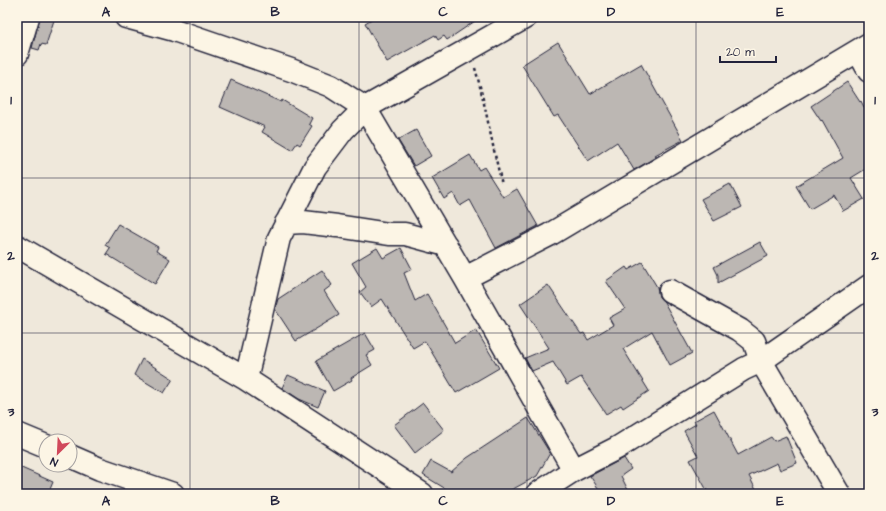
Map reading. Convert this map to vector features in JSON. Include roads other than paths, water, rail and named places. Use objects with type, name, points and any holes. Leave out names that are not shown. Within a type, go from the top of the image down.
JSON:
[{"type":"street","points":[[17,54],[28,17]]},
{"type":"street","points":[[126,17],[177,23],[331,86],[365,108],[446,245],[574,470]]},
{"type":"street","points":[[246,379],[279,238],[315,167],[343,130],[365,108],[469,50],[522,18]]},
{"type":"street","points":[[465,278],[549,235],[863,47],[869,71]]},
{"type":"street","points":[[286,223],[303,222],[389,234],[405,234],[446,245]]},
{"type":"street","points":[[17,246],[246,379],[422,494]]},
{"type":"street","points":[[537,494],[574,470],[617,448],[738,373],[762,361],[869,286]]},
{"type":"street","points":[[670,291],[740,330],[754,341],[762,361],[839,494]]},
{"type":"street","points":[[17,434],[38,443]]},
{"type":"street","points":[[78,459],[100,469],[173,494]]}]
